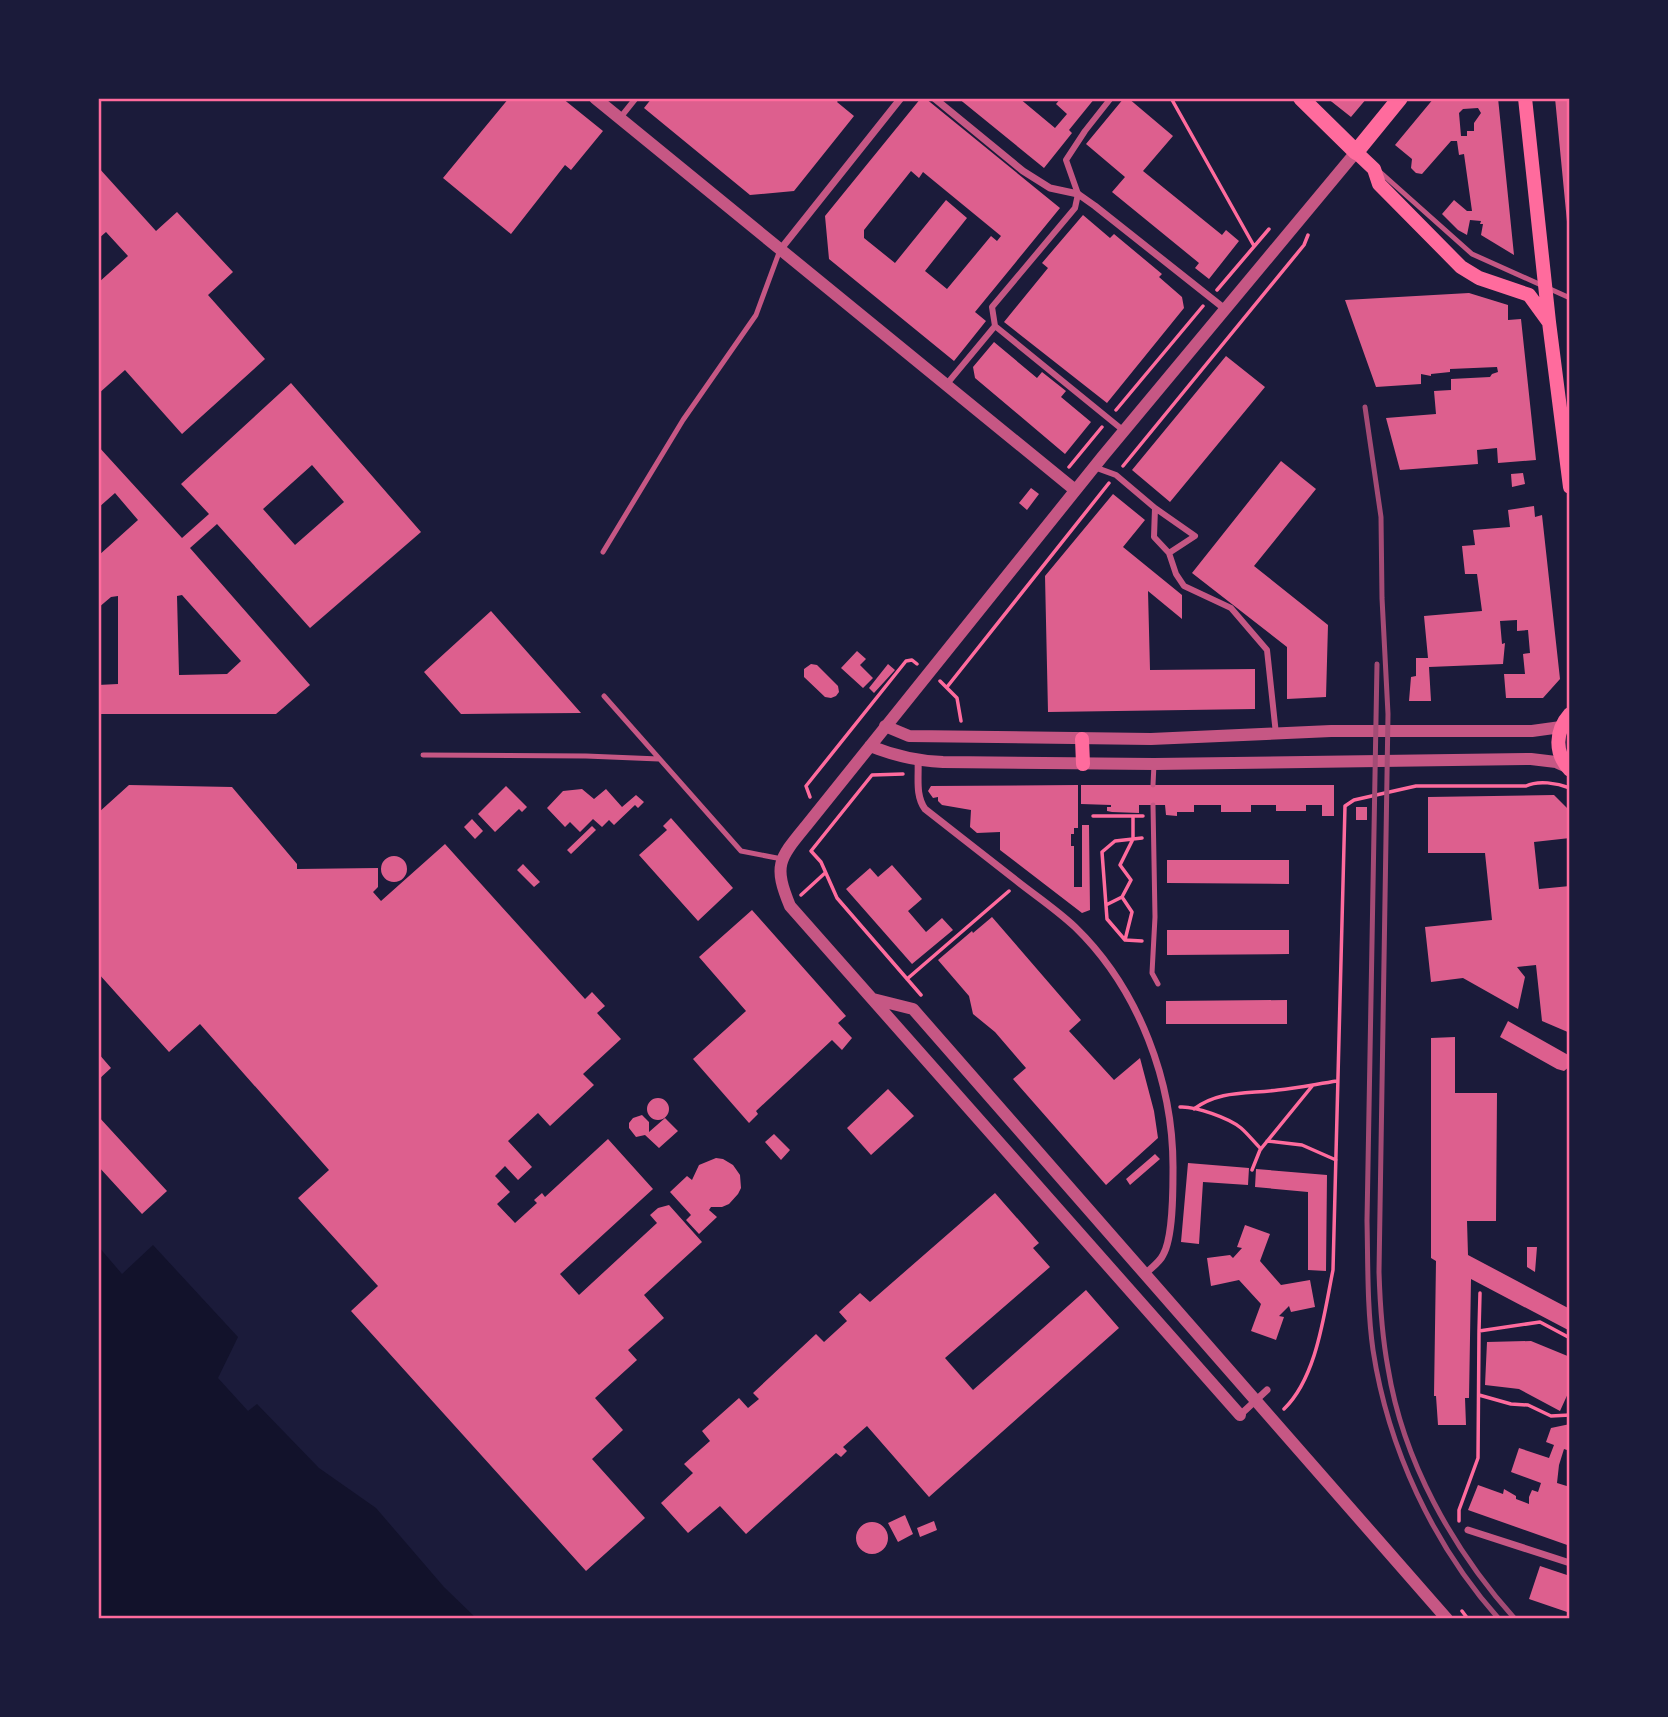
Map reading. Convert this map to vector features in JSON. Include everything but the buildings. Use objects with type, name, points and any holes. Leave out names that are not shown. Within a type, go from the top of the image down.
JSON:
[{"type":"main road","points":[[1301,98],[1374,169],[1378,184],[1455,262],[1479,278],[1529,295],[1549,322]]},
{"type":"main road","points":[[1356,152],[1400,98]]},
{"type":"main road","points":[[1525,98],[1570,487]]},
{"type":"main road","points":[[1568,768],[1562,760],[1558,744],[1561,727],[1570,714]]},
{"type":"main road","points":[[1082,739],[1083,764]]},
{"type":"street","points":[[595,98],[1075,490]]},
{"type":"street","points":[[620,118],[636,98]]},
{"type":"street","points":[[780,250],[901,98]]},
{"type":"street","points":[[933,98],[1023,172],[1050,188],[1079,194],[1225,309]]},
{"type":"street","points":[[1111,98],[1066,160],[1079,194],[1074,208],[992,307],[995,326],[1124,430]]},
{"type":"street","points":[[1268,1390],[1240,1415],[790,906],[780,881],[782,859],[796,838],[1075,490],[1356,152]]},
{"type":"street","points":[[946,385],[995,326]]},
{"type":"street","points":[[1094,467],[1116,475],[1155,508],[1195,536],[1169,554]]},
{"type":"street","points":[[1155,508],[1154,537],[1169,554],[1175,574],[1184,586],[1231,608],[1267,650],[1276,734]]},
{"type":"street","points":[[885,726],[909,736],[1082,739],[1151,739],[1331,731],[1532,732],[1561,727]]},
{"type":"street","points":[[870,746],[919,768],[1531,759],[1556,762],[1568,768]]},
{"type":"street","points":[[919,768],[918,788],[921,803],[925,808],[1076,928],[1116,979],[1147,1037],[1168,1109],[1173,1151],[1171,1218],[1163,1255],[1144,1275]]},
{"type":"street","points":[[873,999],[913,1009],[1447,1619]]},
{"type":"street","points":[[1468,1530],[1570,1563]]},
{"type":"lane","points":[[1374,169],[1387,176],[1472,254],[1570,298]]},
{"type":"lane","points":[[603,552],[683,420],[756,315],[780,250]]},
{"type":"lane","points":[[604,696],[741,851],[782,859]]},
{"type":"lane","points":[[423,755],[636,756],[659,759]]},
{"type":"lane","points":[[1153,785],[1154,764]]},
{"type":"lane","points":[[1153,805],[1155,917],[1152,973],[1158,984]]},
{"type":"path","points":[[1171,98],[1254,246]]},
{"type":"path","points":[[947,687],[1304,245],[1308,234]]},
{"type":"path","points":[[919,768],[872,775],[811,851],[821,862],[836,898],[925,999]]},
{"type":"path","points":[[1284,1409],[1297,1396],[1320,1336],[1333,1270],[1346,803],[1416,786],[1526,786],[1533,782],[1561,784],[1570,788]]},
{"type":"path","points":[[1093,816],[1153,816]]},
{"type":"path","points":[[1106,905],[1122,897],[1131,880],[1120,865],[1133,839],[1133,816]]},
{"type":"path","points":[[1144,838],[1115,841],[1102,852],[1107,919],[1125,940],[1144,941]]},
{"type":"path","points":[[800,897],[825,873]]},
{"type":"path","points":[[907,979],[1019,882]]},
{"type":"path","points":[[1122,897],[1132,912],[1125,940]]},
{"type":"path","points":[[1194,1109],[1205,1100],[1222,1095],[1338,1081]]},
{"type":"path","points":[[1252,1171],[1261,1149],[1314,1084]]},
{"type":"path","points":[[1168,1109],[1187,1107],[1224,1118],[1239,1126],[1261,1149]]},
{"type":"path","points":[[1267,1141],[1302,1145],[1335,1160]]},
{"type":"path","points":[[1468,1530],[1460,1527],[1459,1510],[1478,1458],[1480,1293]]},
{"type":"path","points":[[1479,1331],[1540,1322],[1570,1338]]},
{"type":"path","points":[[1479,1395],[1511,1404],[1528,1405],[1551,1416],[1570,1415]]},
{"type":"shaded area","points":[[153,1245],[238,1337],[218,1378],[248,1411],[257,1404],[319,1468],[376,1508],[444,1587],[477,1619],[98,1619],[98,1246],[122,1274]]},
{"type":"railway","points":[[1365,407],[1381,517],[1388,714],[1379,1272],[1384,1344],[1395,1403],[1418,1470],[1471,1564],[1515,1619]]},
{"type":"railway","points":[[1377,664],[1367,1221],[1373,1350],[1390,1423],[1417,1493],[1454,1560],[1499,1619]]}]
